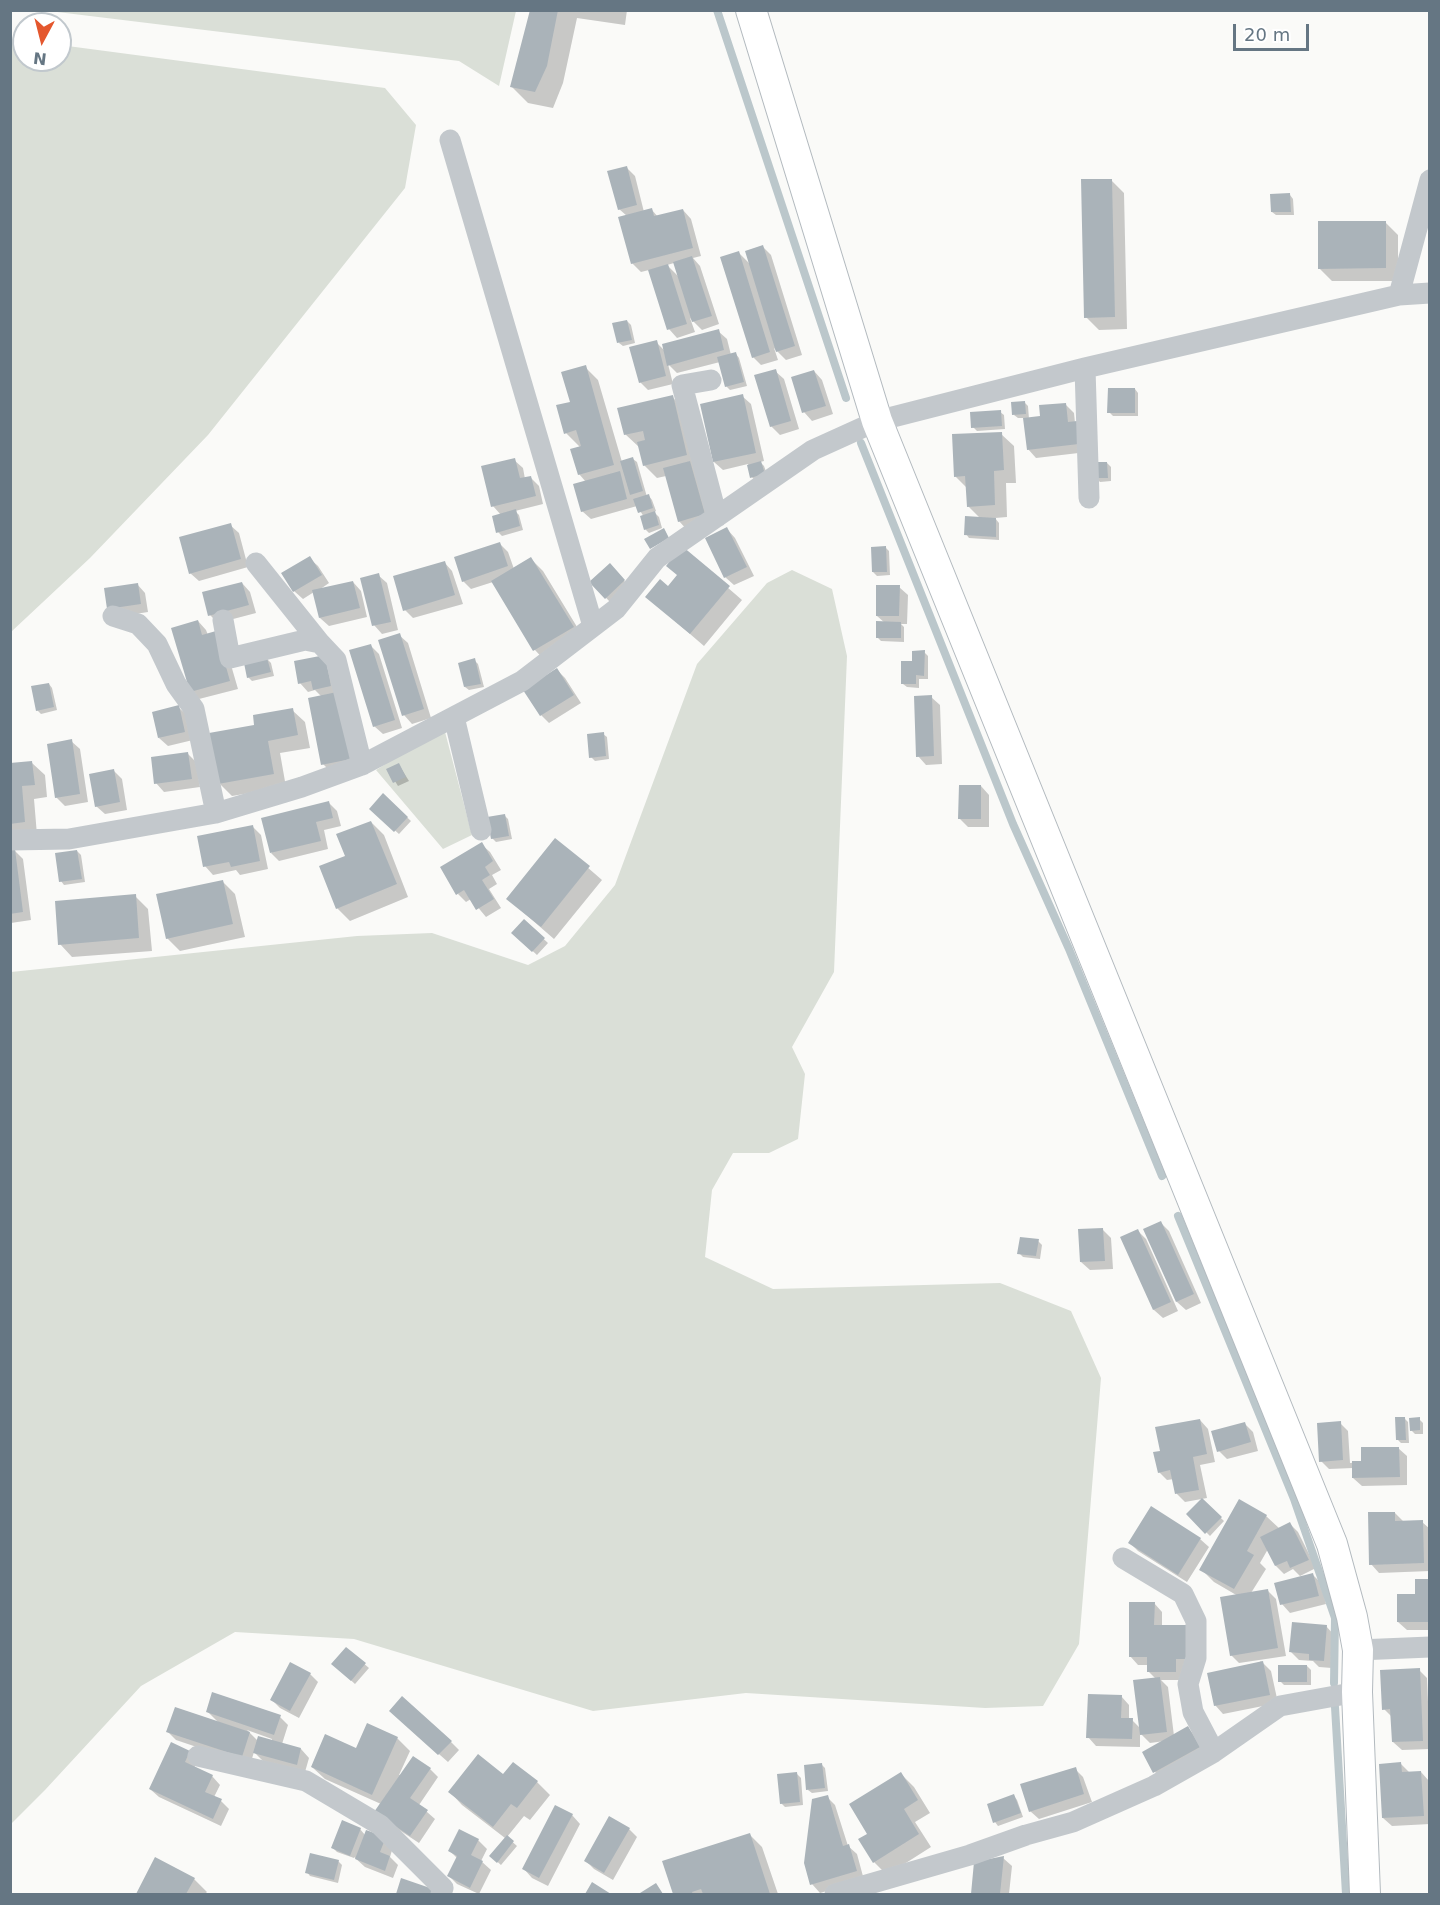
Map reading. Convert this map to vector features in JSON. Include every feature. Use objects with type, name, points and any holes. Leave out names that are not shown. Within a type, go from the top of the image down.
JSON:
[{"type":"street","points":[[751,10],[877,421],[1332,1544],[1352,1617],[1358,1650],[1357,1692],[1365,1894]]},
{"type":"street","points":[[450,140],[593,626]]},
{"type":"street","points":[[1400,295],[1430,180]]},
{"type":"street","points":[[10,840],[69,839],[216,813],[302,787],[362,765],[522,681],[616,609],[657,558],[813,450],[877,421],[1085,368],[1400,295],[1430,293]]},
{"type":"street","points":[[1085,368],[1089,498]]},
{"type":"street","points":[[711,380],[682,386],[717,517]]},
{"type":"street","points":[[256,563],[336,660],[362,765]]},
{"type":"street","points":[[113,616],[138,624],[156,644],[176,684],[194,709],[216,813]]},
{"type":"street","points":[[224,620],[230,658],[306,640],[320,643]]},
{"type":"street","points":[[454,717],[481,830]]},
{"type":"street","points":[[1123,1558],[1183,1594],[1196,1621],[1196,1658],[1188,1684],[1194,1712],[1214,1752]]},
{"type":"street","points":[[1358,1650],[1430,1647]]},
{"type":"street","points":[[835,1894],[1073,1822],[1154,1786],[1214,1752],[1280,1706],[1357,1692]]},
{"type":"street","points":[[198,1756],[306,1781],[380,1825],[443,1888],[441,1894]]},
{"type":"shaded area","points":[[516,10],[499,86],[459,61],[49,11]]},
{"type":"shaded area","points":[[10,39],[12,39],[12,72],[72,72],[72,47],[385,88],[416,125],[405,188],[208,435],[90,558],[11,632]]},
{"type":"shaded area","points":[[792,570],[832,589],[847,656],[834,972],[792,1047],[805,1074],[798,1139],[769,1153],[733,1153],[712,1190],[705,1257],[773,1289],[1000,1283],[1071,1311],[1101,1378],[1079,1644],[1043,1706],[985,1708],[746,1693],[593,1711],[354,1639],[235,1632],[141,1686],[11,1824],[11,972],[357,936],[432,933],[528,965],[565,946],[615,885],[697,664],[767,583]]},
{"type":"shaded area","points":[[444,728],[472,835],[443,849],[376,770]]},
{"type":"building","points":[[530,10],[558,10],[547,66],[535,92],[510,87]]},
{"type":"building","points":[[627,166],[637,205],[618,210],[607,171]]},
{"type":"building","points":[[1081,179],[1112,179],[1115,317],[1084,318]]},
{"type":"building","points":[[1290,193],[1291,212],[1271,212],[1270,194]]},
{"type":"building","points":[[652,208],[654,216],[683,209],[693,248],[631,264],[618,217]]},
{"type":"building","points":[[1318,221],[1386,221],[1386,268],[1318,269]]},
{"type":"building","points":[[763,245],[795,346],[776,352],[745,251]]},
{"type":"building","points":[[739,251],[770,352],[752,358],[720,257]]},
{"type":"building","points":[[692,256],[712,316],[692,322],[673,262]]},
{"type":"building","points":[[668,264],[687,324],[667,330],[648,270]]},
{"type":"building","points":[[627,320],[632,340],[617,343],[612,323]]},
{"type":"building","points":[[719,329],[724,350],[667,366],[662,344]]},
{"type":"building","points":[[657,340],[666,376],[639,383],[629,347]]},
{"type":"building","points":[[736,352],[744,382],[725,387],[717,357]]},
{"type":"building","points":[[586,365],[614,465],[578,475],[570,449],[581,446],[576,430],[564,434],[556,405],[570,402],[561,372]]},
{"type":"building","points":[[776,369],[791,421],[770,427],[754,375]]},
{"type":"building","points":[[814,370],[826,406],[802,413],[791,377]]},
{"type":"building","points":[[1108,388],[1135,388],[1135,413],[1107,413]]},
{"type":"building","points":[[743,394],[756,453],[713,462],[700,404]]},
{"type":"building","points":[[673,395],[687,455],[643,466],[637,442],[645,440],[643,431],[624,435],[617,408]]},
{"type":"building","points":[[1025,401],[1026,414],[1012,415],[1011,402]]},
{"type":"building","points":[[1066,403],[1068,422],[1077,421],[1079,444],[1027,450],[1023,418],[1040,416],[1039,405]]},
{"type":"building","points":[[1001,410],[1002,426],[971,428],[970,412]]},
{"type":"building","points":[[1002,432],[1004,470],[994,471],[995,505],[967,507],[965,476],[954,477],[952,434]]},
{"type":"building","points":[[633,457],[643,491],[630,495],[620,461]]},
{"type":"building","points":[[515,458],[520,478],[531,476],[536,496],[491,507],[481,466]]},
{"type":"building","points":[[690,461],[705,514],[678,522],[663,468]]},
{"type":"building","points":[[761,461],[765,474],[750,478],[747,465]]},
{"type":"building","points":[[1094,462],[1107,462],[1108,478],[1094,478]]},
{"type":"building","points":[[620,471],[627,499],[581,512],[573,484]]},
{"type":"building","points":[[649,494],[653,508],[638,513],[633,499]]},
{"type":"building","points":[[516,509],[520,526],[496,533],[492,516]]},
{"type":"building","points":[[655,511],[659,525],[644,530],[640,516]]},
{"type":"building","points":[[965,516],[996,518],[996,537],[964,535]]},
{"type":"building","points":[[231,523],[241,559],[189,574],[179,537]]},
{"type":"building","points":[[727,527],[747,567],[724,578],[705,538]]},
{"type":"building","points":[[664,528],[669,538],[650,549],[644,539]]},
{"type":"building","points":[[500,542],[508,566],[462,582],[454,557]]},
{"type":"building","points":[[682,546],[730,586],[690,634],[645,597],[660,579],[668,586],[677,575],[666,566]]},
{"type":"building","points":[[886,546],[887,572],[872,572],[871,547]]},
{"type":"building","points":[[310,556],[322,575],[293,592],[281,573]]},
{"type":"building","points":[[531,557],[574,627],[533,651],[491,581]]},
{"type":"building","points":[[445,561],[455,595],[403,611],[393,576]]},
{"type":"building","points":[[610,563],[625,580],[605,599],[589,582]]},
{"type":"building","points":[[379,573],[391,622],[372,626],[360,578]]},
{"type":"building","points":[[353,581],[360,608],[319,618],[312,590]]},
{"type":"building","points":[[242,582],[249,605],[208,616],[202,592]]},
{"type":"building","points":[[138,583],[141,604],[107,609],[104,588]]},
{"type":"building","points":[[876,585],[900,585],[899,616],[876,616]]},
{"type":"building","points":[[198,620],[202,635],[216,631],[230,681],[190,692],[171,628]]},
{"type":"building","points":[[876,621],[901,622],[901,638],[876,638]]},
{"type":"building","points":[[400,633],[424,709],[402,716],[378,640]]},
{"type":"building","points":[[371,644],[395,720],[373,727],[349,650]]},
{"type":"building","points":[[925,650],[924,676],[916,675],[916,684],[901,684],[901,661],[912,661],[912,651]]},
{"type":"building","points":[[325,655],[331,686],[313,690],[311,681],[298,684],[294,661]]},
{"type":"building","points":[[267,658],[271,672],[247,678],[244,663]]},
{"type":"building","points":[[475,658],[481,684],[464,687],[458,663]]},
{"type":"building","points":[[557,668],[574,695],[540,716],[523,690]]},
{"type":"building","points":[[49,683],[54,707],[36,711],[31,686]]},
{"type":"building","points":[[337,692],[351,759],[321,765],[308,698]]},
{"type":"building","points":[[932,695],[934,756],[916,757],[914,696]]},
{"type":"building","points":[[179,705],[185,732],[158,738],[152,712]]},
{"type":"building","points":[[293,708],[298,735],[268,741],[274,774],[218,784],[209,733],[254,725],[253,715]]},
{"type":"building","points":[[604,732],[606,756],[589,758],[587,734]]},
{"type":"building","points":[[72,739],[80,794],[55,798],[47,744]]},
{"type":"building","points":[[188,752],[192,779],[154,784],[151,757]]},
{"type":"building","points":[[32,761],[35,785],[22,786],[25,822],[10,824],[10,763]]},
{"type":"building","points":[[399,763],[406,777],[393,783],[386,769]]},
{"type":"building","points":[[114,769],[120,802],[95,807],[89,774]]},
{"type":"building","points":[[959,785],[981,785],[981,819],[958,819]]},
{"type":"building","points":[[383,793],[408,817],[394,832],[369,809]]},
{"type":"building","points":[[329,801],[333,818],[316,822],[321,841],[270,853],[261,818]]},
{"type":"building","points":[[505,814],[509,836],[491,839],[487,817]]},
{"type":"building","points":[[371,821],[397,884],[336,909],[319,866],[345,856],[336,834]]},
{"type":"building","points":[[253,825],[260,861],[231,867],[229,862],[203,867],[197,836]]},
{"type":"building","points":[[555,838],[590,866],[541,927],[506,899]]},
{"type":"building","points":[[482,842],[493,861],[485,867],[490,875],[482,880],[494,899],[476,910],[464,890],[456,895],[440,867]]},
{"type":"building","points":[[15,849],[23,912],[10,914],[10,850]]},
{"type":"building","points":[[77,850],[82,879],[59,882],[55,853]]},
{"type":"building","points":[[223,880],[233,924],[166,939],[156,894]]},
{"type":"building","points":[[136,894],[139,938],[58,945],[55,901]]},
{"type":"building","points":[[524,919],[545,938],[532,952],[511,933]]},
{"type":"building","points":[[1161,1221],[1194,1294],[1176,1302],[1143,1229]]},
{"type":"building","points":[[1103,1228],[1105,1261],[1080,1262],[1078,1229]]},
{"type":"building","points":[[1138,1229],[1171,1302],[1153,1310],[1120,1237]]},
{"type":"building","points":[[1020,1237],[1039,1239],[1036,1256],[1017,1254]]},
{"type":"building","points":[[1395,1417],[1405,1417],[1406,1440],[1396,1440]]},
{"type":"building","points":[[1420,1417],[1420,1430],[1410,1431],[1409,1418]]},
{"type":"building","points":[[1200,1419],[1207,1454],[1193,1457],[1199,1490],[1175,1494],[1170,1470],[1158,1473],[1153,1452],[1160,1451],[1155,1427]]},
{"type":"building","points":[[1341,1421],[1343,1460],[1319,1462],[1317,1423]]},
{"type":"building","points":[[1245,1422],[1251,1442],[1217,1452],[1211,1431]]},
{"type":"building","points":[[1361,1447],[1399,1447],[1400,1477],[1352,1478],[1352,1461],[1361,1461]]},
{"type":"building","points":[[1202,1498],[1222,1517],[1205,1534],[1186,1514]]},
{"type":"building","points":[[1239,1499],[1267,1515],[1247,1551],[1254,1555],[1234,1589],[1199,1570]]},
{"type":"building","points":[[1151,1506],[1201,1538],[1178,1575],[1128,1543]]},
{"type":"building","points":[[1368,1512],[1395,1512],[1395,1521],[1423,1520],[1424,1563],[1369,1565]]},
{"type":"building","points":[[1290,1522],[1309,1560],[1290,1568],[1287,1561],[1275,1566],[1260,1537]]},
{"type":"building","points":[[1313,1573],[1319,1596],[1280,1605],[1274,1583]]},
{"type":"building","points":[[1415,1579],[1430,1579],[1430,1622],[1397,1622],[1397,1594],[1415,1594]]},
{"type":"building","points":[[1268,1589],[1278,1648],[1230,1656],[1220,1597]]},
{"type":"building","points":[[1129,1602],[1155,1602],[1154,1625],[1186,1625],[1186,1659],[1176,1659],[1176,1672],[1147,1672],[1147,1657],[1129,1657]]},
{"type":"building","points":[[1292,1622],[1327,1625],[1324,1661],[1309,1660],[1309,1654],[1289,1652]]},
{"type":"building","points":[[346,1647],[366,1663],[351,1681],[331,1664]]},
{"type":"building","points":[[1263,1661],[1270,1695],[1214,1706],[1207,1673]]},
{"type":"building","points":[[290,1662],[311,1673],[290,1711],[270,1700]]},
{"type":"building","points":[[1278,1665],[1307,1665],[1307,1682],[1278,1682]]},
{"type":"building","points":[[1420,1668],[1423,1741],[1392,1742],[1390,1709],[1382,1710],[1380,1670]]},
{"type":"building","points":[[1160,1677],[1167,1732],[1140,1735],[1133,1680]]},
{"type":"building","points":[[212,1692],[281,1715],[274,1735],[206,1712]]},
{"type":"building","points":[[1088,1694],[1122,1695],[1121,1718],[1133,1718],[1132,1739],[1086,1738]]},
{"type":"building","points":[[402,1696],[452,1741],[438,1755],[389,1711]]},
{"type":"building","points":[[175,1707],[250,1732],[242,1757],[166,1732]]},
{"type":"building","points":[[367,1723],[398,1737],[372,1795],[311,1767],[325,1734],[356,1748]]},
{"type":"building","points":[[1188,1726],[1200,1747],[1153,1773],[1142,1752]]},
{"type":"building","points":[[258,1736],[301,1748],[297,1765],[253,1753]]},
{"type":"building","points":[[171,1742],[190,1751],[185,1762],[213,1775],[205,1792],[222,1799],[213,1819],[149,1789]]},
{"type":"building","points":[[478,1754],[503,1774],[513,1762],[538,1781],[517,1808],[511,1804],[493,1827],[448,1792]]},
{"type":"building","points":[[413,1756],[431,1768],[410,1798],[428,1810],[410,1836],[374,1812]]},
{"type":"building","points":[[1401,1762],[1402,1772],[1421,1771],[1424,1816],[1382,1818],[1379,1764]]},
{"type":"building","points":[[822,1763],[825,1788],[806,1790],[804,1765]]},
{"type":"building","points":[[1076,1767],[1084,1794],[1029,1812],[1020,1784]]},
{"type":"building","points":[[797,1772],[800,1802],[780,1804],[777,1774]]},
{"type":"building","points":[[901,1772],[918,1800],[904,1809],[919,1834],[873,1863],[858,1839],[867,1834],[849,1804]]},
{"type":"building","points":[[1014,1794],[1021,1813],[993,1823],[987,1804]]},
{"type":"building","points":[[828,1795],[843,1846],[849,1844],[857,1871],[810,1885],[804,1863],[812,1799]]},
{"type":"building","points":[[555,1805],[573,1814],[539,1878],[522,1869]]},
{"type":"building","points":[[609,1816],[630,1828],[604,1873],[584,1861]]},
{"type":"building","points":[[342,1820],[361,1828],[350,1856],[331,1848]]},
{"type":"building","points":[[459,1829],[479,1839],[471,1855],[483,1861],[470,1888],[447,1876],[457,1856],[448,1851]]},
{"type":"building","points":[[366,1830],[386,1837],[380,1852],[390,1856],[385,1871],[355,1859]]},
{"type":"building","points":[[750,1833],[770,1894],[703,1894],[701,1889],[692,1892],[693,1894],[673,1894],[662,1861]]},
{"type":"building","points":[[507,1835],[514,1841],[497,1863],[489,1856]]},
{"type":"building","points":[[310,1853],[339,1860],[334,1880],[305,1873]]},
{"type":"building","points":[[1004,1856],[1000,1894],[971,1894],[974,1862]]},
{"type":"building","points":[[155,1857],[195,1878],[186,1894],[136,1894]]},
{"type":"building","points":[[401,1878],[433,1889],[431,1894],[396,1894]]},
{"type":"building","points":[[592,1882],[611,1894],[585,1894]]},
{"type":"building","points":[[656,1883],[663,1894],[640,1893]]},
{"type":"waterway","points":[[717,10],[846,398]]},
{"type":"waterway","points":[[861,443],[1013,824],[1069,949],[1162,1176]]},
{"type":"waterway","points":[[1178,1216],[1294,1499],[1335,1618],[1334,1683]]},
{"type":"waterway","points":[[1335,1707],[1346,1894]]}]
